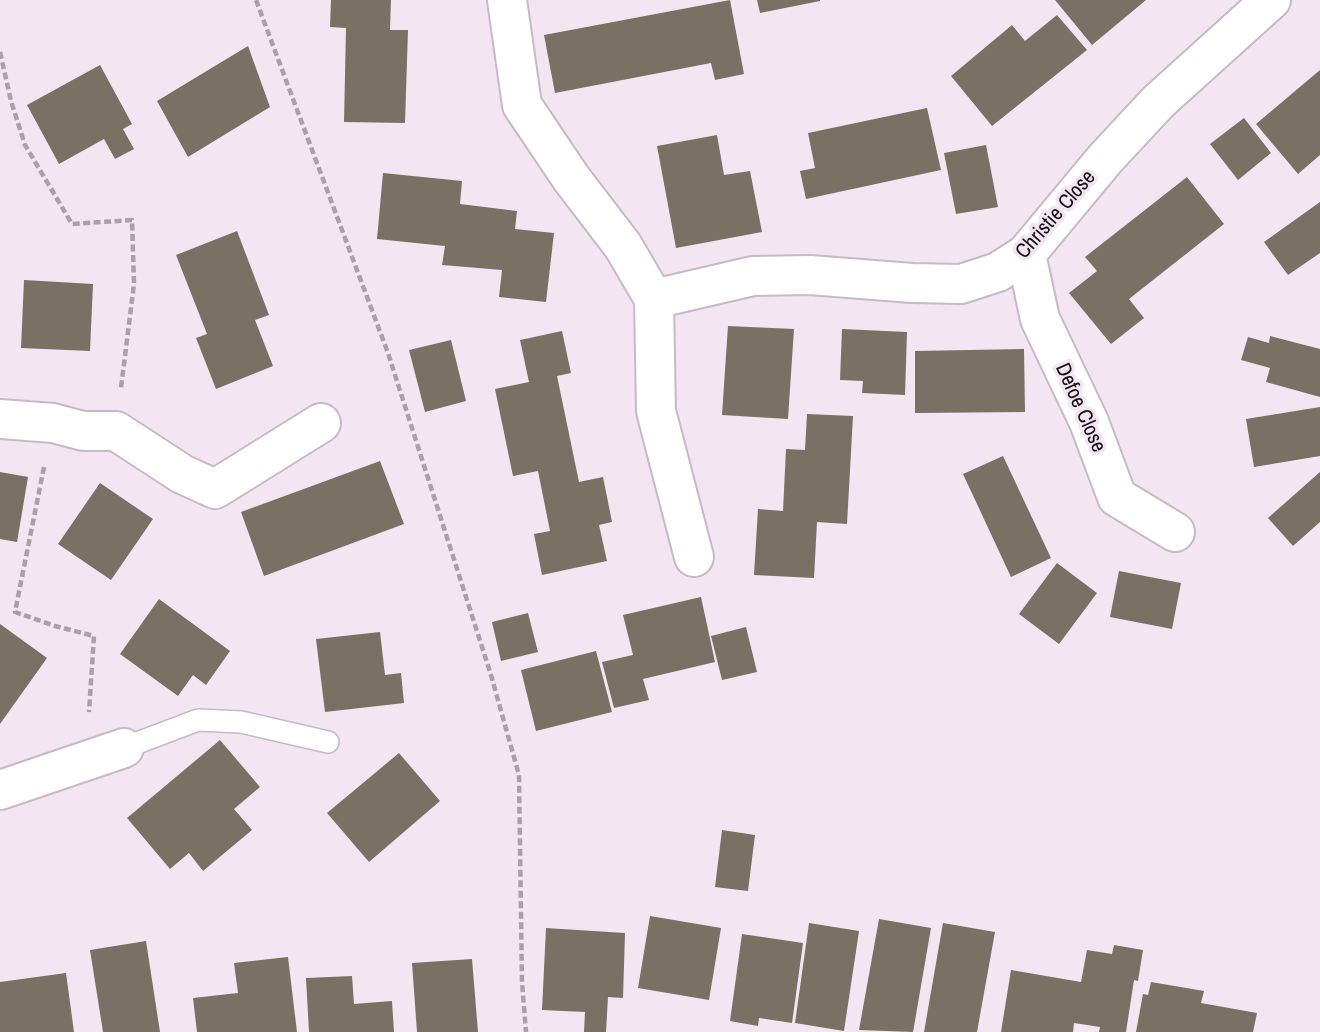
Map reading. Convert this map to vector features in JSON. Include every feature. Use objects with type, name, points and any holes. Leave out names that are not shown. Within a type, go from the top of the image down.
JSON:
[{"type":"street","points":[[507,0],[522,105],[623,246],[654,299],[656,411],[694,557]]},
{"type":"street","name":"Christie Close","points":[[654,299],[753,276],[810,275],[961,284],[998,272],[1026,254],[1105,159],[1158,102],[1271,0]]},
{"type":"street","name":"Defoe Close","points":[[1026,254],[1040,319],[1088,422],[1117,497],[1175,532]]},
{"type":"street","points":[[0,419],[53,423],[83,431],[116,431],[182,474],[215,489],[321,423]]},
{"type":"street","points":[[0,790],[109,753]]},
{"type":"lane","points":[[109,753],[198,720],[241,722],[328,741]]},
{"type":"path","points":[[256,0],[388,353],[487,662],[519,775],[522,982],[526,1032]]},
{"type":"path","points":[[0,52],[25,145],[72,224],[132,220],[134,284],[116,431]]},
{"type":"path","points":[[53,423],[15,612],[94,636],[89,729],[109,753]]},
{"type":"building","points":[[331,0],[391,0],[390,30],[408,30],[405,123],[344,122],[346,28],[330,27]]},
{"type":"building","points":[[730,0],[744,74],[715,80],[711,63],[555,93],[544,35]]},
{"type":"building","points":[[757,0],[820,0],[820,1],[760,13]]},
{"type":"building","points":[[1055,0],[1146,0],[1092,45]]},
{"type":"building","points":[[1057,15],[1087,50],[992,126],[951,76],[1012,25],[1025,41]]},
{"type":"building","points":[[248,46],[270,107],[188,157],[157,101]]},
{"type":"building","points":[[100,65],[132,124],[123,129],[134,149],[115,159],[104,139],[59,164],[27,105]]},
{"type":"building","points":[[1320,70],[1320,155],[1298,174],[1256,124]]},
{"type":"building","points":[[927,108],[941,170],[806,199],[800,171],[815,168],[808,133]]},
{"type":"building","points":[[1244,118],[1271,153],[1238,180],[1210,144]]},
{"type":"building","points":[[717,135],[724,175],[750,171],[762,232],[676,248],[657,146]]},
{"type":"building","points":[[986,145],[998,207],[956,214],[944,153]]},
{"type":"building","points":[[383,173],[462,181],[460,204],[517,211],[515,229],[554,233],[546,302],[499,297],[502,270],[442,265],[445,246],[377,239]]},
{"type":"building","points":[[1187,177],[1224,224],[1129,299],[1144,318],[1111,344],[1069,293],[1097,271],[1085,257]]},
{"type":"building","points":[[1320,202],[1320,253],[1288,275],[1264,242]]},
{"type":"building","points":[[237,231],[269,315],[255,320],[273,366],[216,389],[196,338],[207,334],[176,255]]},
{"type":"building","points":[[24,280],[93,284],[90,351],[21,348]]},
{"type":"building","points":[[728,326],[794,329],[788,419],[722,415]]},
{"type":"building","points":[[842,329],[907,332],[905,395],[862,393],[863,381],[840,380]]},
{"type":"building","points":[[562,331],[571,373],[557,376],[579,482],[603,477],[612,522],[599,525],[607,561],[542,575],[534,534],[550,531],[538,471],[513,476],[495,389],[529,382],[520,340]]},
{"type":"building","points":[[1270,336],[1320,349],[1320,397],[1266,382],[1270,368],[1241,360],[1248,337],[1269,343]]},
{"type":"building","points":[[451,340],[466,401],[425,412],[409,350]]},
{"type":"building","points":[[1024,349],[1025,412],[915,413],[915,351]]},
{"type":"building","points":[[1320,407],[1320,456],[1254,467],[1246,419]]},
{"type":"building","points":[[807,414],[853,416],[847,524],[817,522],[814,578],[754,575],[758,509],[783,511],[786,449],[805,450]]},
{"type":"building","points":[[1003,456],[1051,558],[1011,577],[963,474]]},
{"type":"building","points":[[380,461],[404,524],[264,576],[241,512]]},
{"type":"building","points":[[0,472],[28,477],[17,542],[0,539]]},
{"type":"building","points":[[1320,472],[1320,522],[1293,546],[1268,518]]},
{"type":"building","points":[[100,483],[153,519],[111,580],[58,544]]},
{"type":"building","points":[[1057,563],[1097,593],[1059,644],[1019,614]]},
{"type":"building","points":[[1119,571],[1181,583],[1172,629],[1110,617]]},
{"type":"building","points":[[701,597],[715,662],[643,679],[649,700],[614,708],[602,662],[633,655],[623,615]]},
{"type":"building","points":[[159,599],[230,651],[206,685],[193,675],[178,696],[120,654]]},
{"type":"building","points":[[528,613],[538,652],[501,661],[492,622]]},
{"type":"building","points":[[0,624],[47,658],[0,724]]},
{"type":"building","points":[[746,627],[757,672],[722,680],[711,636]]},
{"type":"building","points":[[380,632],[385,675],[401,673],[404,703],[325,712],[316,639]]},
{"type":"building","points":[[596,651],[612,712],[536,731],[521,670]]},
{"type":"building","points":[[220,740],[260,787],[234,809],[252,830],[203,871],[189,853],[170,869],[127,818]]},
{"type":"building","points":[[399,753],[440,801],[369,862],[327,813]]},
{"type":"building","points":[[722,830],[755,835],[748,891],[715,887]]},
{"type":"building","points":[[650,916],[721,928],[709,1000],[638,988]]},
{"type":"building","points":[[879,919],[931,928],[913,1032],[859,1030]]},
{"type":"building","points":[[809,923],[859,931],[844,1031],[795,1023]]},
{"type":"building","points":[[943,923],[995,932],[977,1032],[924,1032]]},
{"type":"building","points":[[546,928],[625,933],[623,998],[608,997],[606,1032],[584,1032],[585,1012],[542,1010]]},
{"type":"building","points":[[742,934],[803,943],[792,1023],[759,1018],[758,1026],[730,1021]]},
{"type":"building","points":[[146,941],[160,1032],[103,1032],[90,950]]},
{"type":"building","points":[[1114,945],[1143,950],[1138,981],[1134,980],[1126,1032],[1099,1032],[1100,1027],[1074,1023],[1073,1032],[1001,1032],[1011,970],[1081,982],[1087,950],[1112,954]]},
{"type":"building","points":[[288,957],[297,1032],[197,1032],[193,998],[238,993],[234,963]]},
{"type":"building","points":[[472,959],[478,1032],[417,1032],[412,963]]},
{"type":"building","points":[[66,973],[74,1032],[0,1032],[0,982]]},
{"type":"building","points":[[352,976],[354,1004],[392,1001],[394,1032],[309,1032],[306,978]]},
{"type":"building","points":[[1151,982],[1204,991],[1201,1003],[1257,1013],[1253,1032],[1136,1032],[1143,994],[1148,995]]}]
